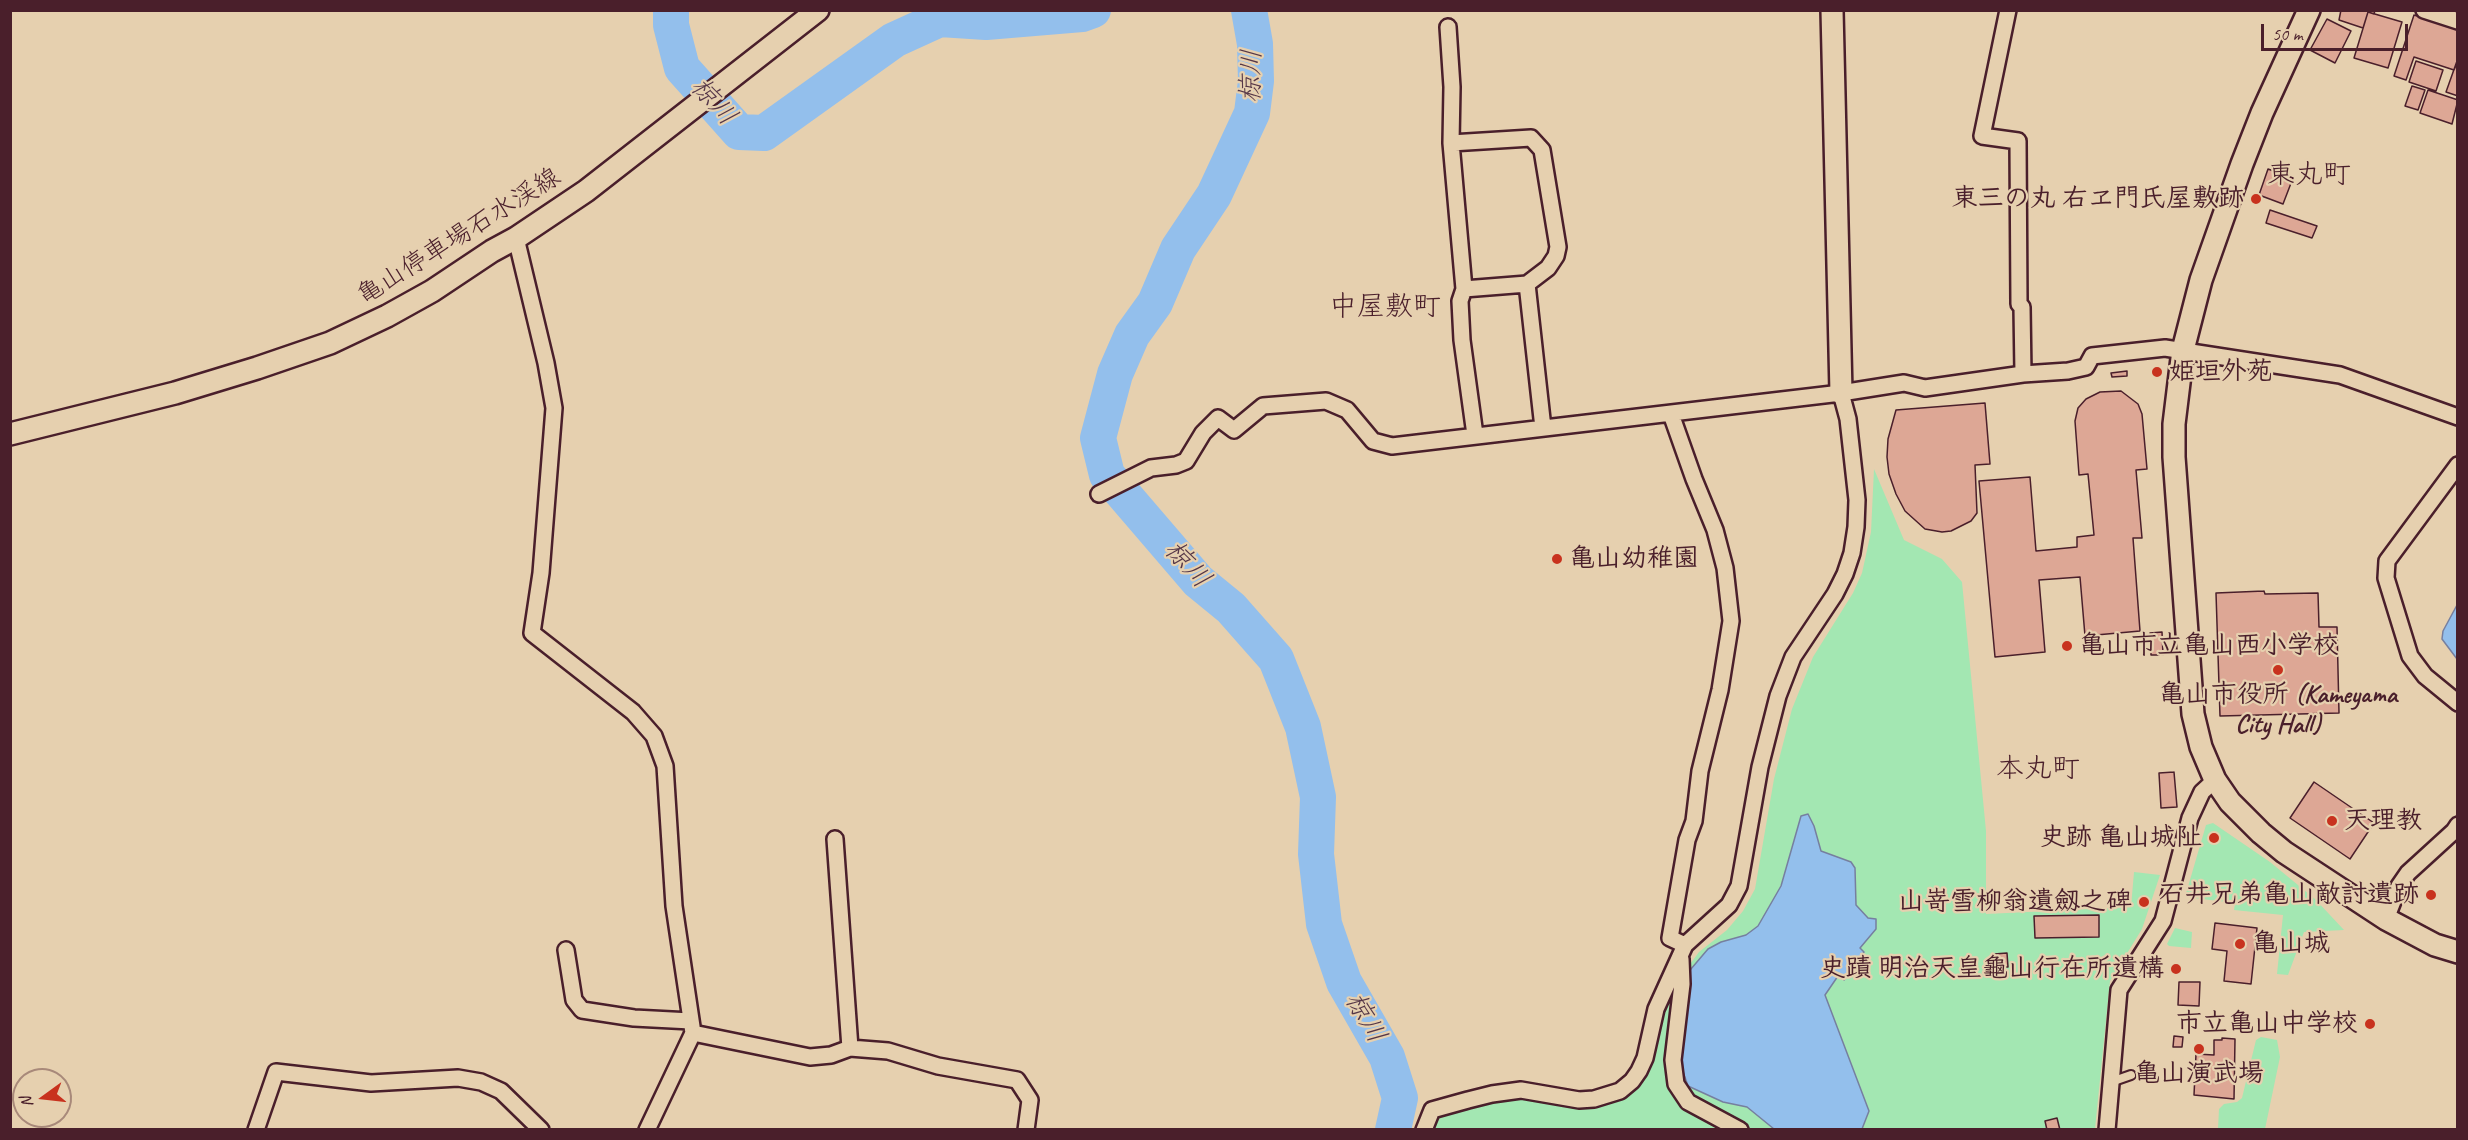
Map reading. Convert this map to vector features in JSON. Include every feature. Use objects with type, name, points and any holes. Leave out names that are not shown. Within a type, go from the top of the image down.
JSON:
[{"type":"main road","name":"亀山停車場石水渓線","points":[[10,435],[175,393],[330,343],[423,296],[516,238],[586,190],[818,10]]},
{"type":"main road","points":[[1832,10],[1841,393]]},
{"type":"main road","points":[[2309,10],[2262,113],[2242,165],[2201,280],[2183,350],[2174,424],[2174,458],[2189,681],[2199,739],[2215,780],[2244,817],[2276,846],[2386,919],[2435,945],[2457,952]]},
{"type":"street","points":[[2008,10],[1982,136],[2018,141],[2019,304],[2022,307],[2023,374]]},
{"type":"street","points":[[2424,10],[2457,21]]},
{"type":"street","points":[[1448,27],[1452,87],[1451,143],[1464,289],[1460,301],[1462,340],[1475,435]]},
{"type":"street","points":[[1451,143],[1531,138],[1542,150],[1558,247],[1557,256],[1548,268],[1527,284],[1464,289]]},
{"type":"street","points":[[516,238],[546,363],[554,408],[541,573],[532,633],[633,712],[654,736],[665,766],[674,906],[687,979],[692,1027],[647,1130]]},
{"type":"street","points":[[1527,284],[1543,428]]},
{"type":"street","points":[[1100,494],[1151,468],[1176,465],[1186,460],[1203,433],[1218,418],[1234,430],[1263,406],[1326,401],[1347,410],[1373,441],[1392,446],[1671,414],[1904,383],[1925,388],[2077,369],[2085,367],[2092,356],[2165,348],[2340,375],[2457,417]]},
{"type":"street","points":[[1424,1130],[1432,1110],[1492,1094],[1521,1090],[1579,1100],[1594,1099],[1620,1091],[1632,1082],[1642,1065],[1656,1009],[1683,950],[1729,905],[1739,886],[1760,767],[1778,696],[1793,657],[1835,594],[1845,574],[1851,554],[1856,527],[1857,500],[1848,419],[1841,393]]},
{"type":"street","points":[[1671,414],[1714,531],[1725,568],[1731,621],[1720,690],[1700,771],[1694,821],[1687,840],[1670,938],[1683,950],[1682,984],[1673,1060],[1676,1084],[1688,1102],[1740,1130]]},
{"type":"street","points":[[2457,465],[2387,561],[2386,578],[2410,656],[2425,676],[2457,704]]},
{"type":"street","points":[[2108,1130],[2119,990],[2163,921],[2190,818],[2202,792],[2215,780]]},
{"type":"street","points":[[2386,919],[2399,886],[2408,873],[2457,825]]},
{"type":"street","points":[[835,839],[850,1048]]},
{"type":"street","points":[[566,950],[574,1000],[582,1010],[692,1027],[810,1057],[831,1055],[850,1048],[888,1051],[938,1066],[1017,1080],[1030,1100],[1026,1130]]},
{"type":"street","points":[[256,1130],[276,1072],[371,1083],[458,1078],[482,1082],[501,1091],[541,1130]]},
{"type":"lane","points":[[2111,1082],[2131,1074]]},
{"type":"green space","points":[[1874,469],[1904,540],[1942,559],[1962,582],[1986,831],[1986,914],[2131,907],[2134,872],[2160,875],[2142,929],[2110,981],[2095,1129],[1433,1130],[1441,1115],[1490,1101],[1532,1098],[1585,1107],[1621,1098],[1673,987],[1699,952],[1727,930],[1743,911],[1755,889],[1774,779],[1792,709],[1813,657],[1853,593],[1862,573],[1871,532]]},
{"type":"green space","points":[[2213,823],[2270,862],[2315,899],[2344,930],[2304,932],[2288,975],[2277,974],[2283,915],[2234,910],[2235,903],[2185,897],[2206,825]]},
{"type":"green space","points":[[2175,928],[2192,932],[2191,948],[2167,944]]},
{"type":"green space","points":[[2261,1037],[2277,1040],[2280,1057],[2265,1129],[2218,1129],[2219,1109],[2224,1104],[2237,1102],[2242,1098],[2256,1040]]},
{"type":"water","points":[[2457,605],[2457,659],[2442,639],[2443,631]]},
{"type":"water","points":[[1808,814],[1821,851],[1851,862],[1855,868],[1856,905],[1868,918],[1876,919],[1876,929],[1860,948],[1864,952],[1844,980],[1838,976],[1825,995],[1869,1111],[1862,1129],[1774,1129],[1747,1107],[1723,1102],[1688,1086],[1680,1063],[1685,976],[1708,949],[1721,942],[1746,935],[1758,926],[1781,886],[1801,816]]},
{"type":"building","points":[[2341,10],[2375,10],[2374,14],[2368,12],[2363,28],[2339,20]]},
{"type":"building","points":[[2368,12],[2402,22],[2388,68],[2354,58]]},
{"type":"building","points":[[2414,15],[2458,29],[2458,61],[2454,70],[2414,57],[2406,80],[2394,76]]},
{"type":"building","points":[[2327,19],[2351,31],[2335,63],[2310,50]]},
{"type":"building","points":[[2416,61],[2443,70],[2436,91],[2409,82]]},
{"type":"building","points":[[2458,61],[2458,96],[2446,92]]},
{"type":"building","points":[[2412,86],[2425,90],[2418,110],[2405,106]]},
{"type":"building","points":[[2428,90],[2458,100],[2452,124],[2420,113]]},
{"type":"building","points":[[2268,169],[2293,178],[2283,204],[2259,195]]},
{"type":"building","points":[[2270,210],[2317,226],[2312,238],[2266,223]]},
{"type":"building","points":[[2127,371],[2127,376],[2112,377],[2111,373]]},
{"type":"building","points":[[2121,391],[2138,404],[2142,414],[2147,469],[2136,470],[2142,538],[2133,538],[2140,631],[2085,636],[2080,577],[2039,580],[2045,652],[1995,657],[1979,481],[2030,477],[2036,551],[2077,547],[2077,537],[2094,535],[2088,474],[2079,475],[2075,421],[2078,408],[2086,399],[2100,392]]},
{"type":"building","points":[[1985,403],[1990,464],[1975,465],[1977,513],[1971,521],[1951,531],[1925,529],[1905,511],[1889,474],[1888,439],[1896,410]]},
{"type":"building","name":"亀山市役所 (Kameyama City Hall)","points":[[2264,591],[2265,594],[2318,593],[2319,627],[2337,627],[2339,713],[2220,716],[2216,593]]},
{"type":"building","points":[[2162,632],[2163,655],[2151,655],[2150,633]]},
{"type":"building","points":[[2174,772],[2177,807],[2161,808],[2159,773]]},
{"type":"building","name":"天理教","points":[[2314,782],[2374,823],[2350,859],[2290,818]]},
{"type":"building","points":[[2099,915],[2099,937],[2035,938],[2034,916]]},
{"type":"building","points":[[2215,923],[2257,928],[2251,984],[2224,981],[2227,951],[2212,949]]},
{"type":"building","points":[[2007,953],[2008,967],[1995,967],[1994,954]]},
{"type":"building","points":[[2179,982],[2200,982],[2199,1006],[2178,1005]]},
{"type":"building","points":[[2174,1036],[2183,1037],[2182,1047],[2173,1047]]},
{"type":"building","points":[[2222,1038],[2235,1039],[2234,1099],[2194,1095],[2196,1054],[2214,1055],[2214,1040],[2222,1040]]},
{"type":"building","points":[[2057,1118],[2060,1130],[2047,1130],[2045,1121]]},
{"type":"waterway","name":"椋川","points":[[671,10],[671,25],[682,68],[739,132],[764,133],[894,40],[940,19],[986,22],[1082,14],[1093,10]]},
{"type":"waterway","name":"椋川","points":[[1249,10],[1255,44],[1256,81],[1252,113],[1214,195],[1178,249],[1155,303],[1132,335],[1115,374],[1098,438],[1107,475],[1198,581],[1231,608],[1276,659],[1303,727],[1318,797],[1316,854],[1324,924],[1344,982],[1387,1057],[1400,1098],[1393,1130]]},
{"type":"place","name":"東三の丸 右ヱ門氏屋敷跡","points":[[2256,199]]},
{"type":"place","name":"姫垣外苑","points":[[2157,372]]},
{"type":"place","name":"亀山幼稚園","points":[[1557,559]]},
{"type":"place","name":"亀山市立亀山西小学校","points":[[2067,646]]},
{"type":"place","name":"亀山市役所 (Kameyama City Hall)","points":[[2278,670]]},
{"type":"place","name":"天理教","points":[[2332,821]]},
{"type":"place","name":"史跡 亀山城阯","points":[[2214,838]]},
{"type":"place","name":"石井兄弟亀山敵討遺跡","points":[[2431,895]]},
{"type":"place","name":"山嵜雪柳翁遺劔之碑","points":[[2144,902]]},
{"type":"place","name":"亀山城","points":[[2240,944]]},
{"type":"place","name":"史蹟 明治天皇龜山行在所遺構","points":[[2176,969]]},
{"type":"place","name":"市立亀山中学校","points":[[2370,1024]]},
{"type":"place","name":"亀山演武場","points":[[2199,1049]]},
{"type":"district","name":"東丸町","points":[[2309,176]]},
{"type":"district","name":"中屋敷町","points":[[1385,308]]},
{"type":"district","name":"本丸町","points":[[2038,770]]}]
